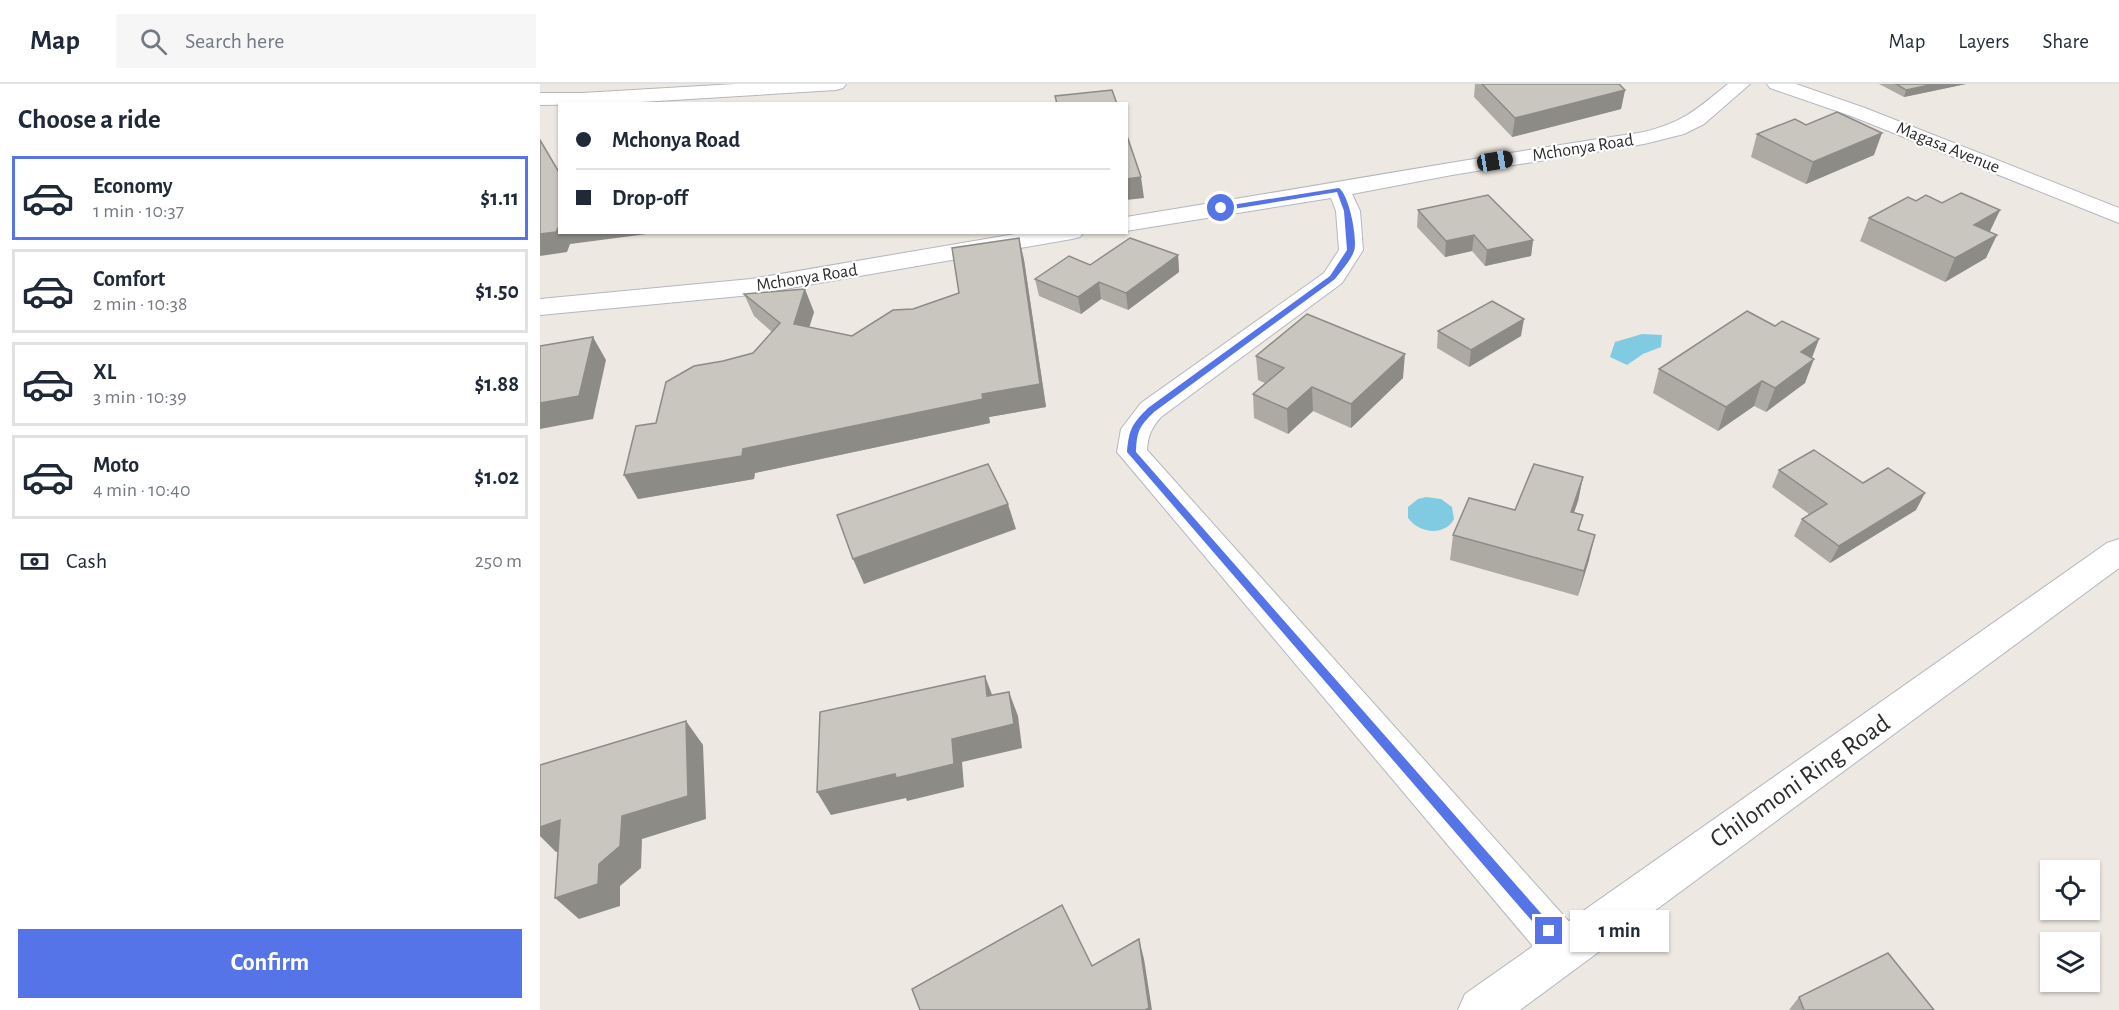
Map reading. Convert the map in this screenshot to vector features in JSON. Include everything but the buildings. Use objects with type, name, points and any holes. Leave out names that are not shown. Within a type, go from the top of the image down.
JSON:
[{"type":"street","points":[[540,99],[582,99],[836,84]]},
{"type":"street","name":"Mchonya Road","points":[[1128,224],[1339,190],[1452,168],[1644,138],[1677,130],[1697,120],[1740,84]]},
{"type":"street","name":"Magasa Avenue","points":[[1776,84],[1858,112],[2119,216]]},
{"type":"street","points":[[1339,190],[1348,211],[1351,250],[1333,278],[1151,410],[1137,424],[1133,433],[1132,452],[1564,949]]},
{"type":"street","name":"Mchonya Road","points":[[540,307],[751,288],[1061,234]]},
{"type":"street","name":"Chilomoni Ring Road","points":[[1481,1010],[2119,551]]},
{"type":"water","points":[[1642,334],[1662,335],[1661,347],[1643,354],[1627,365],[1610,357],[1615,342]]},
{"type":"water","points":[[1426,497],[1441,499],[1452,507],[1454,519],[1450,525],[1438,531],[1425,530],[1408,518],[1408,507],[1418,499]]},
{"type":"route","points":[[1221,208],[1339,190],[1348,211],[1351,250],[1333,278],[1151,410],[1137,424],[1133,433],[1132,452],[1549,931]]}]
